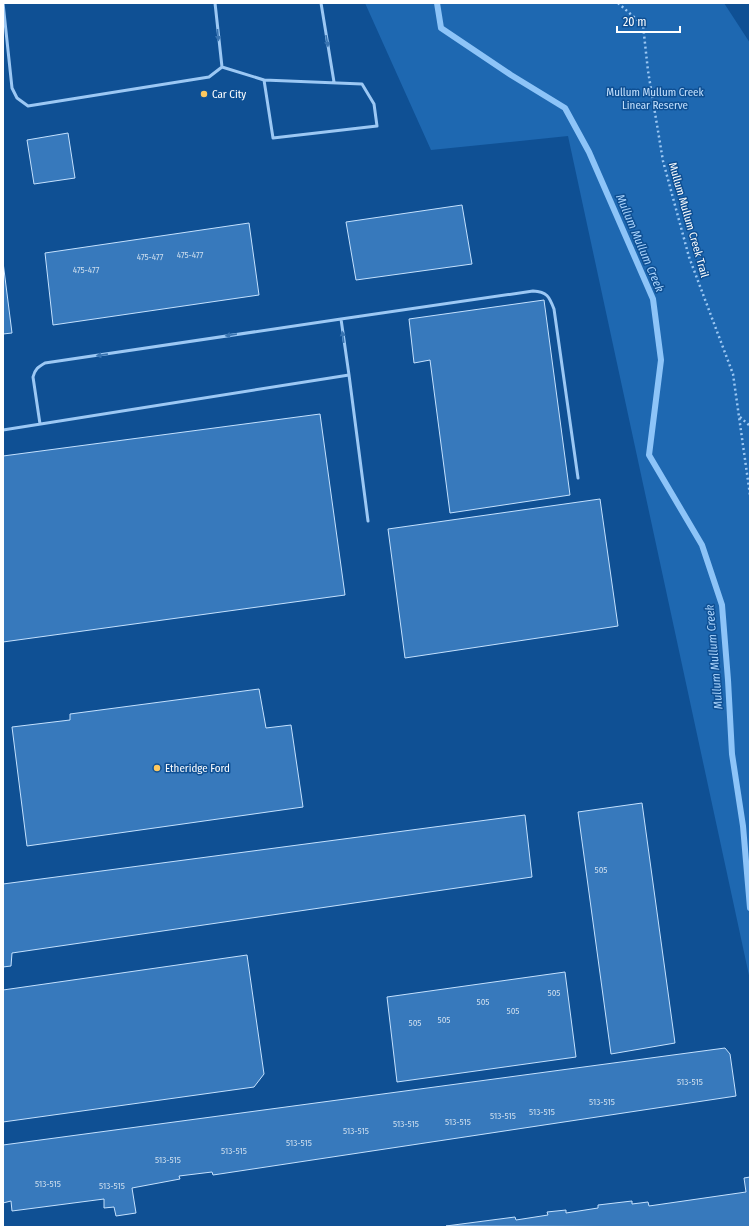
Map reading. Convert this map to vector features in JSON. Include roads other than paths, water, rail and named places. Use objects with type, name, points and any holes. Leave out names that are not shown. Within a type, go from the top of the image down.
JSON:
[{"type":"lane","points":[[3,3],[12,88],[17,98],[28,106],[209,77],[222,67]]},
{"type":"lane","points":[[215,3],[222,67]]},
{"type":"lane","points":[[320,3],[334,82]]},
{"type":"lane","points":[[222,67],[264,80],[362,84],[374,104],[377,126],[273,138],[264,80]]},
{"type":"lane","points":[[40,424],[33,377],[39,366],[45,363],[341,318],[542,291],[550,298],[554,309],[578,478]]},
{"type":"lane","points":[[341,318],[368,522]]},
{"type":"lane","points":[[3,430],[349,376]]},
{"type":"waterway","name":"Mullum Mullum Creek","points":[[437,3],[441,28],[511,75],[565,108],[589,152],[653,299],[661,360],[649,455],[702,545],[722,605],[732,754],[743,826],[750,908]]},
{"type":"place","name":"Car City","points":[[204,94]]},
{"type":"place","name":"Etheridge Ford","points":[[157,768]]},
{"type":"park label","name":"Mullum Mullum Creek Linear Reserve","points":[[655,98]]}]
